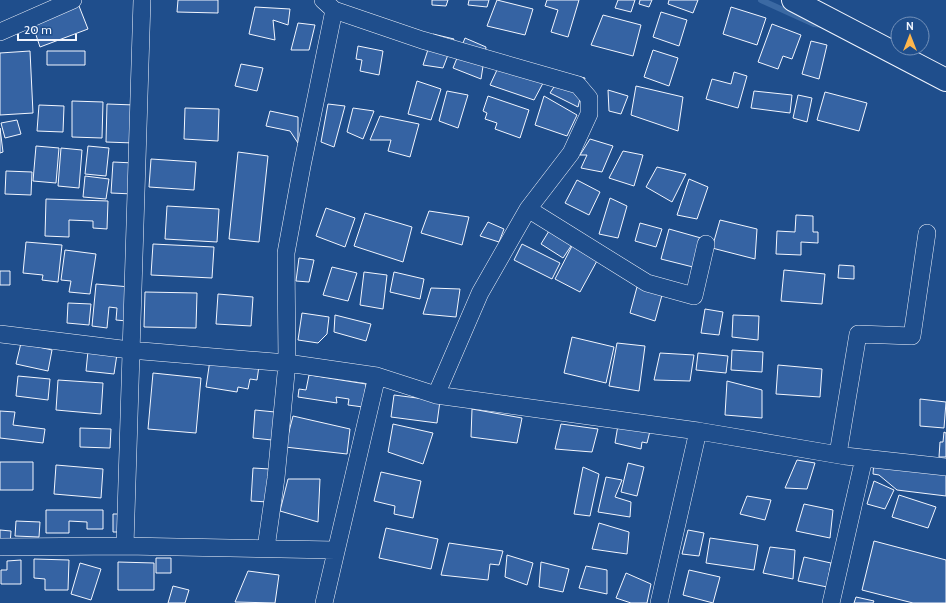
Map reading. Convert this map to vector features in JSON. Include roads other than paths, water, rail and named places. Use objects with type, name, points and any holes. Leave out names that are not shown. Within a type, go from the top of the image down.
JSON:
[{"type":"street","points":[[0,32],[73,0]]},
{"type":"street","points":[[125,546],[142,0]]},
{"type":"street","points":[[793,0],[946,80]]},
{"type":"street","points":[[266,548],[276,478],[286,362],[286,253],[302,166],[328,5],[422,40],[578,85],[589,98],[589,114],[571,153],[528,209],[480,293],[436,395]]},
{"type":"street","points":[[528,209],[647,283],[694,296],[706,244]]},
{"type":"street","points":[[838,454],[858,334],[912,336],[926,233]]},
{"type":"street","points":[[0,334],[130,350],[286,362],[377,376],[436,395],[698,431],[864,458],[946,467]]},
{"type":"street","points":[[324,603],[335,550],[377,376]]},
{"type":"street","points":[[659,603],[698,431]]},
{"type":"street","points":[[831,603],[864,458]]},
{"type":"street","points":[[0,547],[125,546],[335,550]]},
{"type":"waterway","points":[[761,0],[814,24],[822,25]]}]
